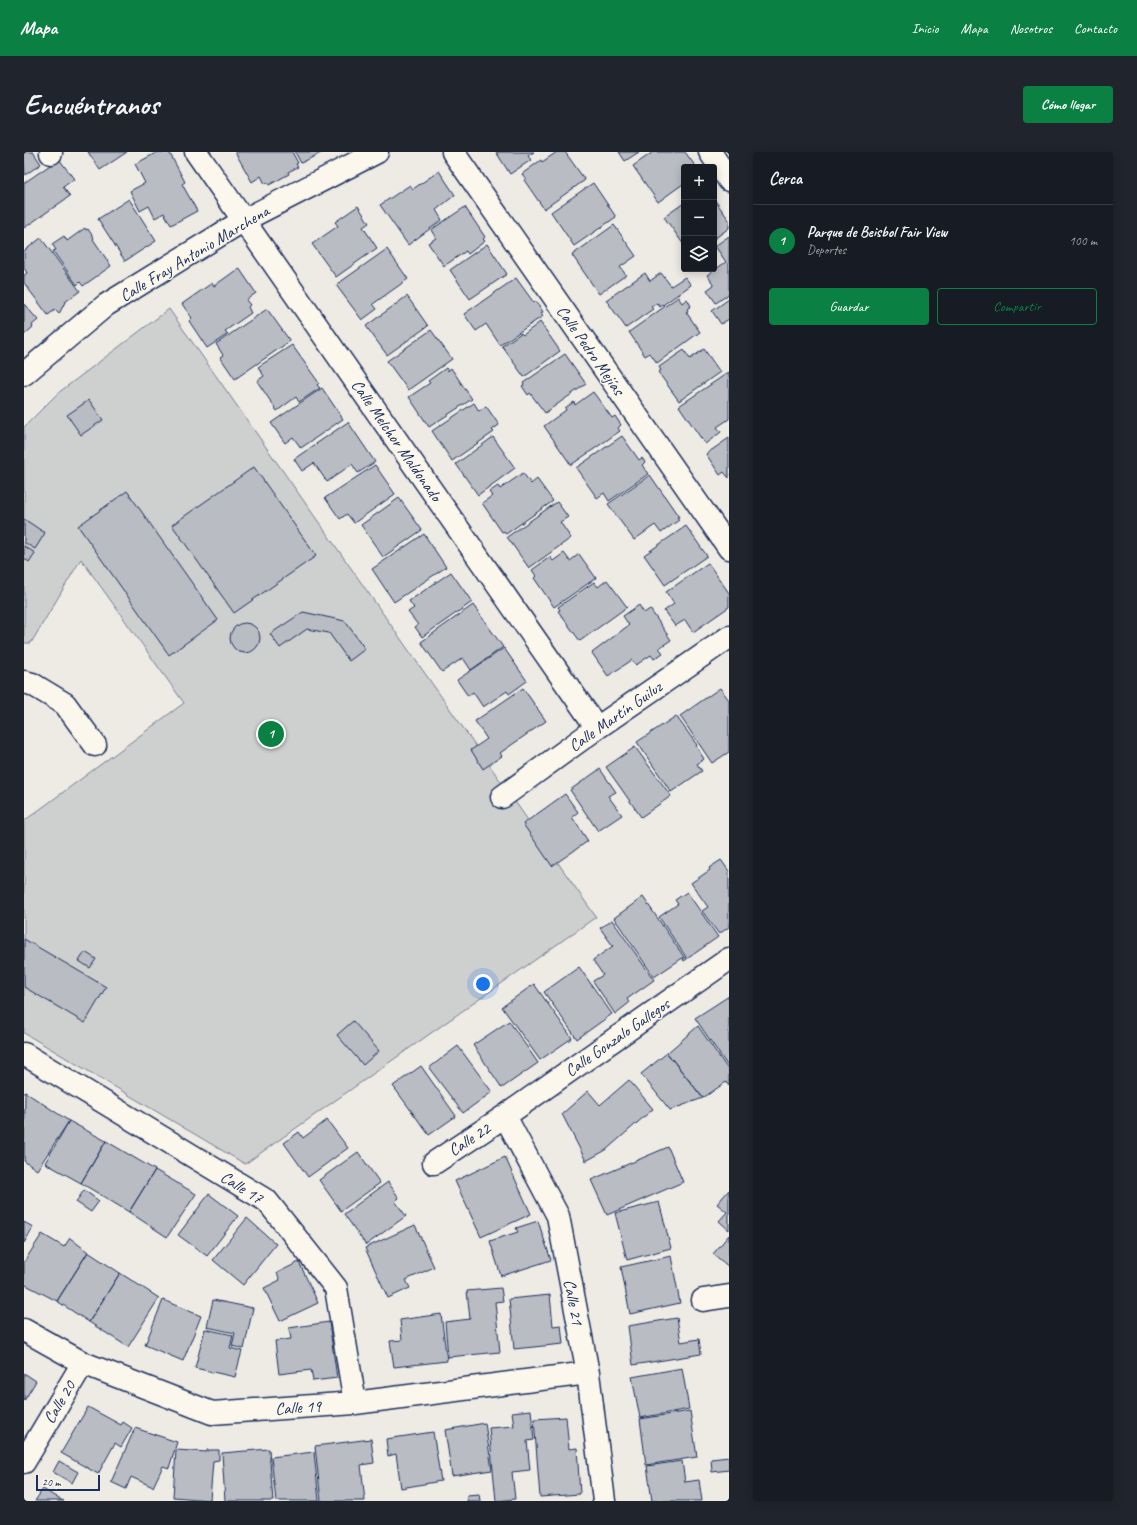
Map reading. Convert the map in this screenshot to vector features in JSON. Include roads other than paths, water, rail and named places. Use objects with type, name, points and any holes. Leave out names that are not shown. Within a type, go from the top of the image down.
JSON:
[{"type":"street","name":"Calle Melchor Maldonado","points":[[196,152],[597,728]]},
{"type":"street","name":"Calle Fray Antonio Marchena","points":[[24,374],[106,305],[244,220],[377,152]]},
{"type":"street","name":"Calle Pedro Mejías","points":[[453,152],[729,548]]},
{"type":"street","points":[[710,152],[729,180]]},
{"type":"street","name":"Calle Martín Guiluz","points":[[502,797],[597,728],[729,637]]},
{"type":"street","points":[[24,682],[32,684],[65,704],[95,745]]},
{"type":"street","name":"Calle Gonzalo Gallegos","points":[[505,1116],[729,959]]},
{"type":"street","name":"Calle 17","points":[[24,1054],[267,1201],[336,1288],[355,1403]]},
{"type":"street","name":"Calle 22","points":[[434,1162],[505,1116]]},
{"type":"street","name":"Calle 21","points":[[505,1116],[558,1216],[588,1373],[604,1501]]},
{"type":"street","points":[[703,1300],[729,1296]]},
{"type":"street","name":"Calle 19","points":[[24,1330],[82,1363],[212,1413],[355,1403],[588,1373]]},
{"type":"street","name":"Calle 20","points":[[24,1462],[82,1363]]},
{"type":"place","name":"Parque de Beisbol Fair View","points":[[271,734]]}]
